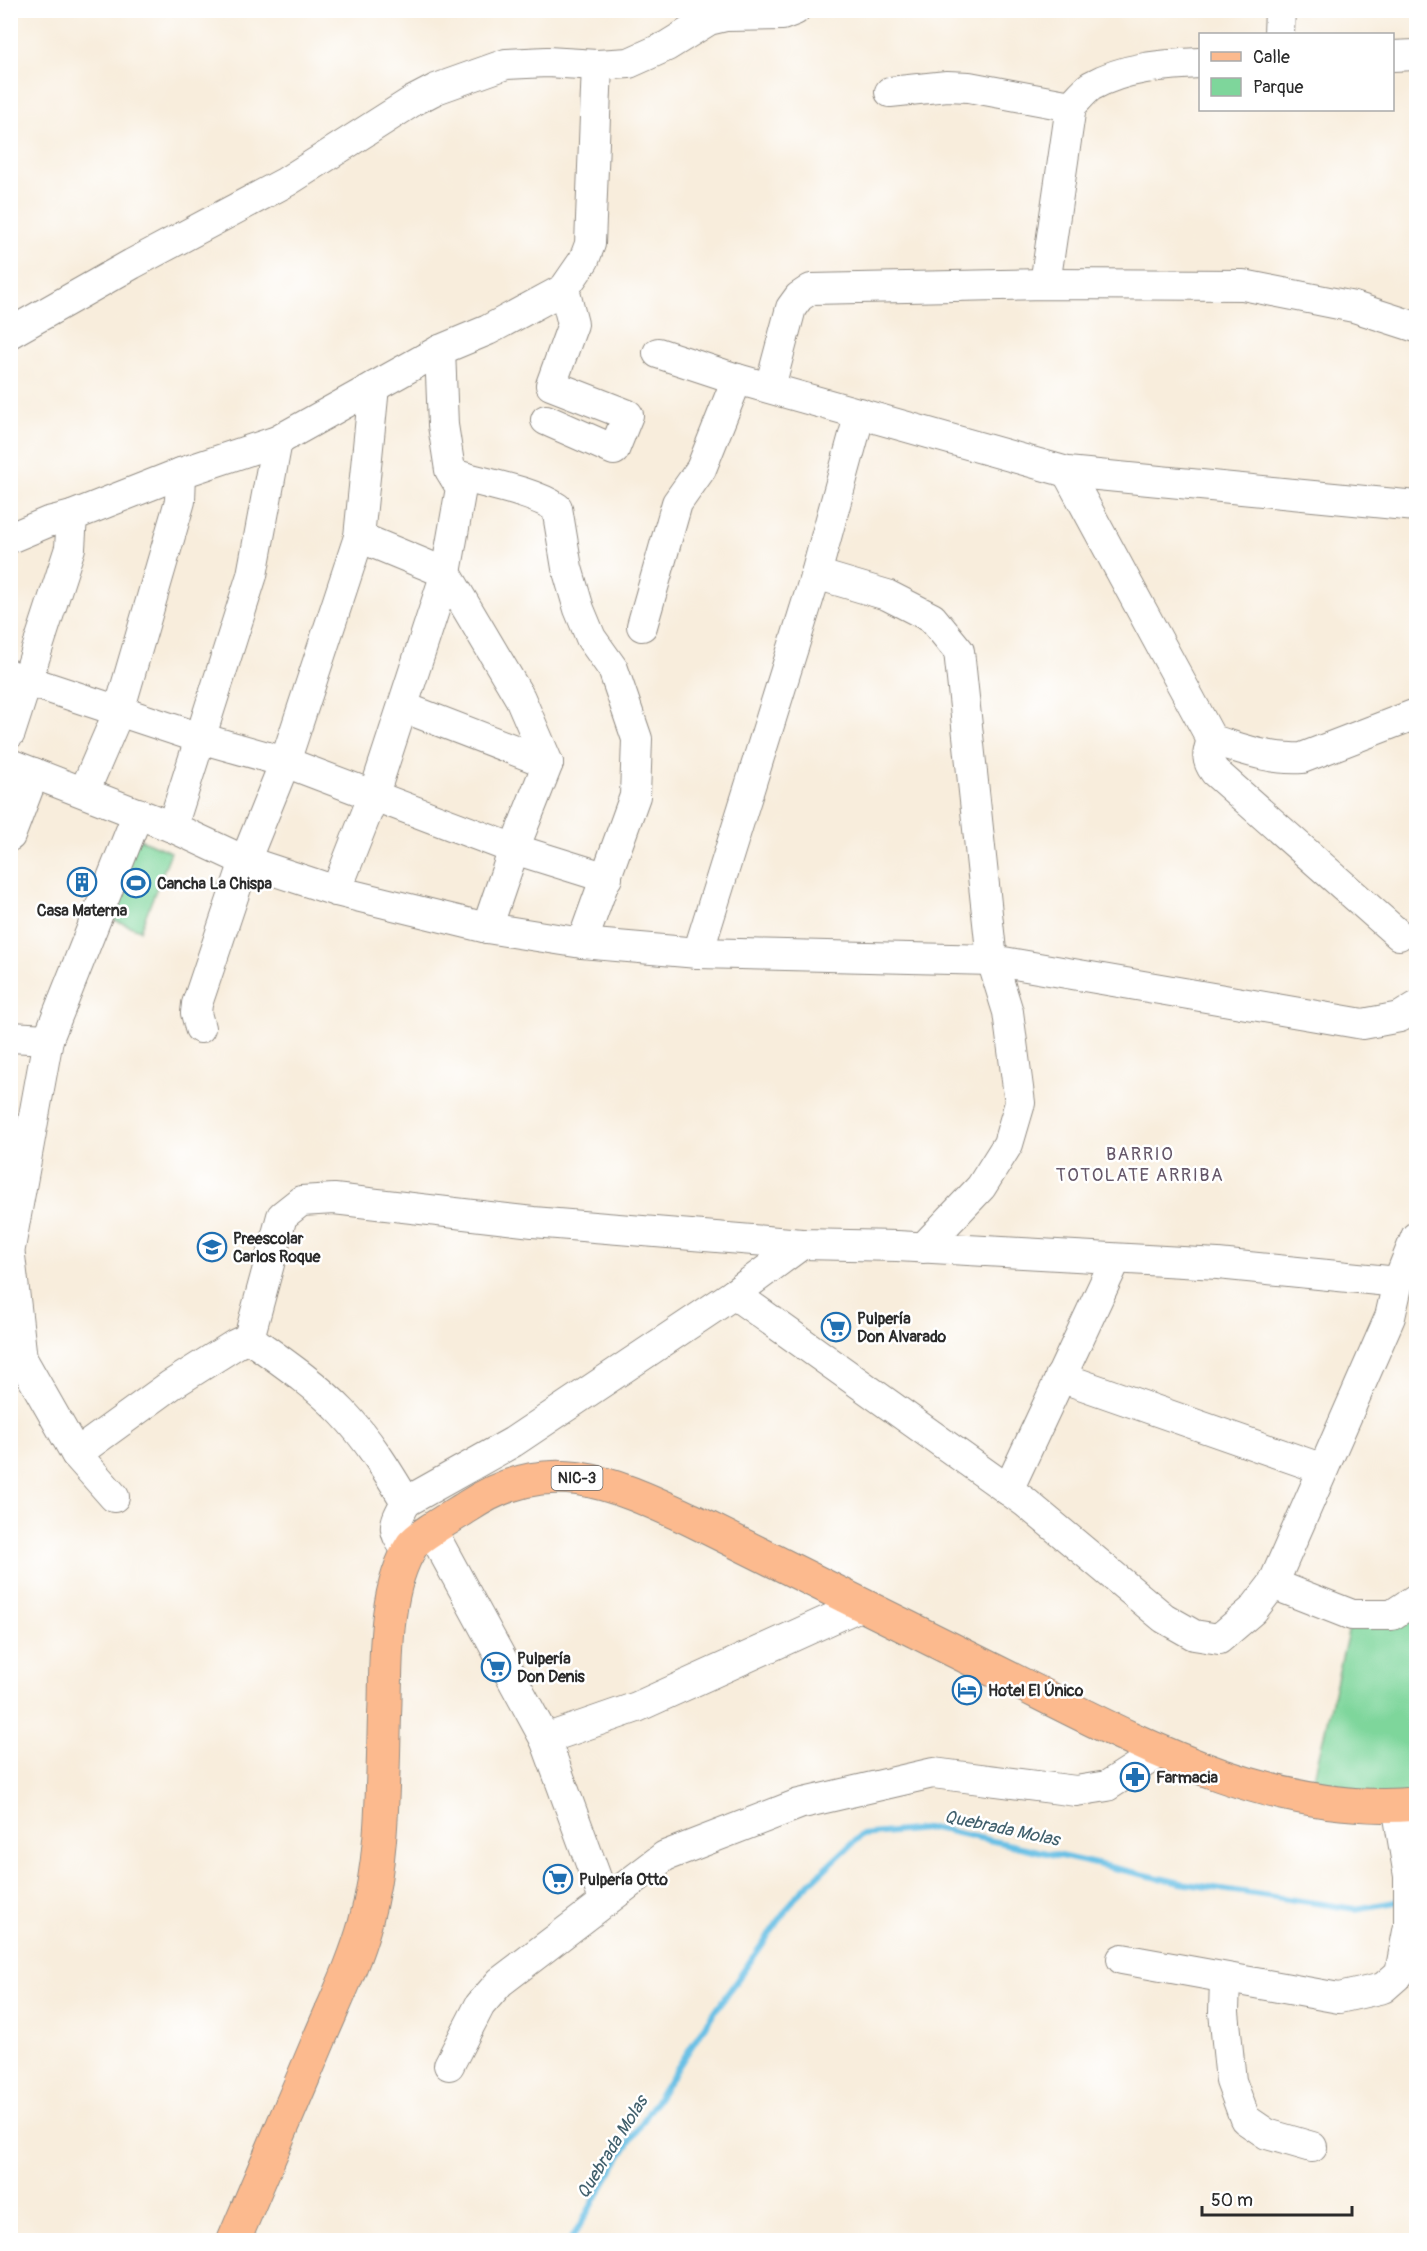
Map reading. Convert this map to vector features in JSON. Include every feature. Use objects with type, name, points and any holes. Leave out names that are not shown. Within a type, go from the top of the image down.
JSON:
[{"type":"main road","name":"NIC-3","points":[[234,2241],[346,1976],[365,1925],[377,1869],[387,1631],[396,1583],[413,1544],[480,1498],[513,1484],[541,1478],[585,1478],[629,1491],[1160,1752],[1249,1783],[1309,1799],[1357,1805],[1407,1804]]},
{"type":"street","points":[[10,333],[132,264],[286,182],[413,101],[436,89],[507,64],[629,63],[667,46],[709,20],[726,16],[783,15],[795,10]]},
{"type":"street","points":[[1279,33],[1280,10]]},
{"type":"street","points":[[1394,56],[1416,55]]},
{"type":"street","points":[[1044,285],[1071,106],[1089,87],[1120,74],[1148,66],[1199,63]]},
{"type":"street","points":[[10,538],[182,473],[277,441],[440,350],[488,330],[564,289],[584,260],[590,244],[597,65]]},
{"type":"street","points":[[890,92],[947,86],[969,87],[1071,106]]},
{"type":"street","points":[[770,387],[791,308],[799,297],[811,289],[1044,285],[1244,285],[1354,307],[1416,327]]},
{"type":"street","points":[[546,420],[614,450],[628,415],[551,385],[573,324],[564,289]]},
{"type":"street","points":[[336,891],[373,797],[446,573],[461,488],[450,470],[443,425],[440,350]]},
{"type":"street","points":[[658,353],[737,379],[1067,472],[1416,506]]},
{"type":"street","points":[[642,626],[676,503],[701,469],[737,379]]},
{"type":"street","points":[[200,1028],[196,1013],[197,1004],[245,861],[285,762],[359,537],[374,387]]},
{"type":"street","points":[[698,953],[816,574],[860,413]]},
{"type":"street","points":[[172,827],[252,575],[277,441]]},
{"type":"street","points":[[1067,472],[1212,740],[1258,755],[1282,759],[1302,758],[1416,714]]},
{"type":"street","points":[[84,792],[119,711],[180,501],[182,473]]},
{"type":"street","points":[[453,474],[540,499],[557,508],[567,568],[579,609],[591,638],[613,669],[637,739],[635,796],[582,942]]},
{"type":"street","points":[[10,733],[19,678],[70,548],[72,516]]},
{"type":"street","points":[[359,537],[446,573],[520,698],[548,763],[514,849],[487,928]]},
{"type":"street","points":[[816,574],[887,596],[932,618],[959,651],[992,960],[1008,1012],[1020,1103],[1008,1144],[981,1187],[923,1248]]},
{"type":"street","points":[[19,678],[200,738],[285,762],[514,849],[607,878]]},
{"type":"street","points":[[403,707],[548,763]]},
{"type":"street","points":[[1212,740],[1207,753],[1208,763],[1215,772],[1399,935]]},
{"type":"street","points":[[10,836],[22,769],[172,827],[245,861],[336,891],[487,928],[582,942],[698,953],[992,960],[1363,1024],[1400,1017],[1416,1007]]},
{"type":"street","points":[[10,1248],[48,1039],[138,813]]},
{"type":"street","points":[[10,1037],[48,1039]]},
{"type":"street","points":[[249,1338],[282,1216],[302,1201],[334,1198],[533,1222],[802,1244],[923,1248],[1218,1264],[1398,1282]]},
{"type":"street","points":[[734,1294],[1008,1490],[1164,1618],[1194,1635],[1219,1639],[1254,1610],[1273,1584],[1390,1317],[1398,1282],[1416,1238]]},
{"type":"street","points":[[409,1553],[396,1535],[395,1525],[406,1502],[513,1443],[622,1367],[734,1294],[802,1244]]},
{"type":"street","points":[[10,1256],[22,1359],[76,1454],[114,1497]]},
{"type":"street","points":[[1008,1490],[1116,1258]]},
{"type":"street","points":[[76,1454],[171,1385],[249,1338]]},
{"type":"street","points":[[249,1338],[295,1371],[342,1412],[380,1458],[406,1502]]},
{"type":"street","points":[[1060,1377],[1323,1469]]},
{"type":"street","points":[[432,1530],[545,1740],[605,1902]]},
{"type":"street","points":[[1273,1584],[1352,1614],[1392,1615],[1416,1599]]},
{"type":"street","points":[[545,1740],[637,1707],[862,1605]]},
{"type":"street","points":[[449,2065],[480,2005],[500,1982],[665,1856],[799,1804],[933,1773],[1076,1791],[1107,1786],[1160,1752]]},
{"type":"street","points":[[1122,1959],[1339,1998],[1383,1988],[1400,1973],[1409,1926],[1407,1804]]},
{"type":"street","points":[[1225,1979],[1224,2012],[1231,2081],[1245,2119],[1267,2134],[1312,2147]]},
{"type":"green space","name":"Cancha La Chispa","points":[[132,836],[171,852],[140,930],[101,915]]},
{"type":"green space","points":[[1416,1599],[1416,1804],[1309,1799],[1352,1615]]},
{"type":"waterway","name":"Quebrada Molas","points":[[571,2240],[621,2155],[706,2024],[797,1895],[861,1835],[935,1828],[1181,1883],[1355,1909],[1401,1901]]},
{"type":"place","name":"Casa Materna","points":[[82,882]]},
{"type":"place","name":"Cancha La Chispa","points":[[136,883]]},
{"type":"place","name":"Preescolar Carlos Roque","points":[[212,1247]]},
{"type":"place","name":"Pulpería Don Alvarado","points":[[836,1327]]},
{"type":"place","name":"Pulpería Don Denis","points":[[496,1667]]},
{"type":"place","name":"Hotel El Único","points":[[967,1690]]},
{"type":"place","name":"Farmacia","points":[[1135,1777]]},
{"type":"place","name":"Pulpería Otto","points":[[558,1879]]},
{"type":"district","name":"BARRIO TOTOLATE ARRIBA","points":[[1140,1164]]}]
